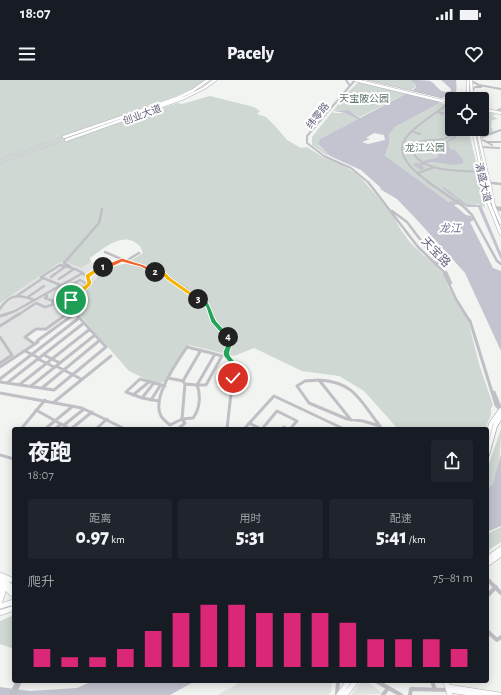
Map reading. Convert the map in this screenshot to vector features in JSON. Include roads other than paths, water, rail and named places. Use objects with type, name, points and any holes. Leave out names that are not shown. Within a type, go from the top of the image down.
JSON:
[{"type":"main road","name":"创业大道","points":[[208,80],[192,91],[172,100],[65,139],[184,98],[204,88],[215,80]]},
{"type":"main road","points":[[355,80],[443,101]]},
{"type":"main road","points":[[360,80],[443,101]]},
{"type":"main road","points":[[468,80],[468,92]]},
{"type":"main road","points":[[471,80],[472,91]]},
{"type":"main road","points":[[489,110],[501,111]]},
{"type":"main road","points":[[489,111],[501,111]]},
{"type":"main road","name":"清盛大道","points":[[475,136],[487,199],[501,234]]},
{"type":"main road","name":"清盛大道","points":[[477,136],[481,147],[494,208],[501,223]]},
{"type":"main road","points":[[489,433],[492,424],[501,410]]},
{"type":"main road","points":[[489,449],[496,426],[501,416]]},
{"type":"main road","points":[[489,558],[501,549]]},
{"type":"main road","points":[[489,563],[501,554]]},
{"type":"main road","points":[[0,576],[12,580]]},
{"type":"main road","points":[[0,576],[12,587]]},
{"type":"main road","points":[[0,583],[12,593]]},
{"type":"main road","points":[[0,587],[3,592],[0,601]]},
{"type":"main road","points":[[0,606],[12,603]]},
{"type":"main road","points":[[0,613],[12,609]]},
{"type":"main road","points":[[338,695],[351,683]]},
{"type":"main road","points":[[345,695],[352,683]]},
{"type":"main road","points":[[448,688],[482,695]]},
{"type":"main road","points":[[448,688],[499,695]]},
{"type":"street","points":[[346,80],[350,86]]},
{"type":"street","name":"纬零路","points":[[307,142],[307,136],[355,80]]},
{"type":"street","name":"纬零路","points":[[307,142],[308,137],[355,80]]},
{"type":"street","points":[[471,80],[479,85],[501,90]]},
{"type":"street","points":[[472,91],[475,87],[501,90]]},
{"type":"street","points":[[445,106],[411,131],[403,142],[403,155],[408,164],[418,173],[473,216],[501,264]]},
{"type":"street","points":[[438,112],[443,113],[442,114]]},
{"type":"street","points":[[431,116],[435,118]]},
{"type":"street","points":[[482,137],[501,130]]},
{"type":"street","points":[[411,131],[420,134]]},
{"type":"street","points":[[450,136],[448,138],[437,140],[421,139],[410,148],[412,153],[424,163],[435,167],[454,171],[482,172]]},
{"type":"street","points":[[483,140],[492,145]]},
{"type":"street","points":[[481,147],[499,149],[500,140],[488,142]]},
{"type":"street","name":"天宝路","points":[[307,142],[324,156],[351,168],[366,180],[418,247],[443,271],[456,298],[470,321],[496,405],[501,410]]},
{"type":"street","name":"天宝路","points":[[307,142],[325,156],[352,167],[367,180],[387,206],[407,222],[429,253],[445,271],[457,298],[472,320],[485,366],[501,410]]},
{"type":"street","points":[[418,173],[435,167]]},
{"type":"street","points":[[492,183],[501,184]]},
{"type":"street","points":[[494,208],[501,209]]},
{"type":"street","points":[[33,343],[25,337],[36,329],[46,329],[69,312],[68,307],[72,296],[88,286],[90,283],[85,274],[80,270],[64,263],[99,223],[102,209]]},
{"type":"street","points":[[105,252],[124,261],[142,266],[155,272],[162,272],[169,279],[209,307],[214,322],[231,342],[226,351],[226,355],[234,368],[233,378],[230,380],[228,427]]},
{"type":"street","points":[[0,316],[15,311],[60,285],[64,285],[99,268],[124,261],[139,253]]},
{"type":"street","points":[[0,309],[4,302],[43,278],[41,277],[60,264],[85,274]]},
{"type":"street","points":[[51,277],[66,266]]},
{"type":"street","points":[[59,279],[74,269]]},
{"type":"street","points":[[43,278],[60,285]]},
{"type":"street","points":[[80,280],[87,284],[76,292],[69,290],[66,288],[77,281],[80,280]]},
{"type":"street","points":[[28,297],[44,286]]},
{"type":"street","points":[[0,326],[36,303],[45,307],[52,305],[53,301],[69,290]]},
{"type":"street","points":[[45,294],[47,296],[45,298],[53,301]]},
{"type":"street","points":[[17,295],[34,300]]},
{"type":"street","points":[[0,367],[25,351],[75,313],[106,347],[54,390],[0,382]]},
{"type":"street","points":[[0,378],[79,318]]},
{"type":"street","points":[[7,383],[84,323]]},
{"type":"street","points":[[19,385],[90,329]]},
{"type":"street","points":[[31,386],[95,335]]},
{"type":"street","points":[[0,337],[12,355],[0,363]]},
{"type":"street","points":[[42,388],[100,340]]},
{"type":"street","points":[[168,378],[184,383],[197,384],[206,385],[222,356],[215,354],[201,350],[187,347],[168,378],[159,401],[161,416],[170,425],[182,419],[194,418],[196,415],[199,389],[197,384],[215,354]]},
{"type":"street","points":[[180,427],[185,423],[182,419],[184,383],[201,350]]},
{"type":"street","points":[[25,351],[46,363],[81,379]]},
{"type":"street","points":[[44,355],[60,363]]},
{"type":"street","points":[[54,402],[111,356]]},
{"type":"street","points":[[159,401],[142,398],[126,392],[140,379],[160,386],[165,386]]},
{"type":"street","points":[[319,380],[327,393],[346,412],[351,420]]},
{"type":"street","points":[[378,427],[363,421],[351,420],[314,405],[309,402],[297,386],[300,382],[333,380],[354,391],[364,402],[380,427]]},
{"type":"street","points":[[133,395],[149,382]]},
{"type":"street","points":[[142,398],[153,384]]},
{"type":"street","points":[[151,400],[160,386]]},
{"type":"street","points":[[0,393],[45,400],[84,409],[121,427]]},
{"type":"street","points":[[246,427],[274,396],[335,427]]},
{"type":"street","points":[[23,427],[45,400]]},
{"type":"street","points":[[47,427],[73,406]]},
{"type":"street","points":[[66,427],[84,409]]},
{"type":"street","points":[[36,410],[66,427]]},
{"type":"street","points":[[264,427],[277,411],[297,421],[291,427]]},
{"type":"street","points":[[66,427],[92,412]]},
{"type":"street","points":[[98,427],[107,419]]},
{"type":"street","points":[[249,423],[258,427]]},
{"type":"street","points":[[0,455],[12,459]]},
{"type":"street","points":[[489,581],[501,593]]},
{"type":"street","points":[[489,594],[496,588]]},
{"type":"street","points":[[489,634],[497,640],[501,637]]},
{"type":"street","points":[[12,695],[18,683]]},
{"type":"street","points":[[338,683],[338,695]]},
{"type":"street","points":[[379,683],[399,695]]},
{"type":"street","points":[[383,695],[387,683]]},
{"type":"street","points":[[433,683],[435,690]]},
{"type":"street","points":[[410,695],[411,689],[435,690],[448,688]]},
{"type":"water","name":"龙江","points":[[410,80],[430,81],[441,91],[445,92],[445,97],[437,101],[440,103],[395,127],[389,134],[389,144],[385,156],[449,202],[458,200],[442,188],[444,187],[466,204],[481,205],[501,253],[501,260],[478,207],[467,207],[460,202],[454,205],[466,215],[471,216],[474,220],[470,222],[493,268],[501,271],[501,351],[465,273],[397,199],[380,189],[381,188],[361,170],[330,156],[318,144],[320,139],[358,119],[345,113],[334,111],[348,110],[360,118],[416,87]],"holes":[[[374,133],[384,135],[385,140],[368,144],[362,142],[370,139],[366,138]]]},
{"type":"water","name":"龙江","points":[[441,80],[456,80],[456,92],[447,92],[451,91],[451,89]]},
{"type":"water","points":[[457,136],[456,138],[448,142],[450,149],[455,150],[463,160],[463,163],[452,165],[431,162],[422,166],[425,168],[421,170],[413,165],[436,158],[439,155],[436,151],[423,146],[422,142],[440,142],[449,140],[452,137]]},
{"type":"water","points":[[501,454],[501,526],[489,531],[489,488],[493,483]]},
{"type":"water","points":[[88,683],[191,683],[170,695],[0,695],[0,687],[30,691],[77,688]]},
{"type":"tunnel","points":[[0,159],[64,137]]},
{"type":"tunnel","points":[[0,163],[66,140]]},
{"type":"park label","name":"天宝陂公园","points":[[364,98]]},
{"type":"park label","name":"龙江公园","points":[[425,147]]}]
